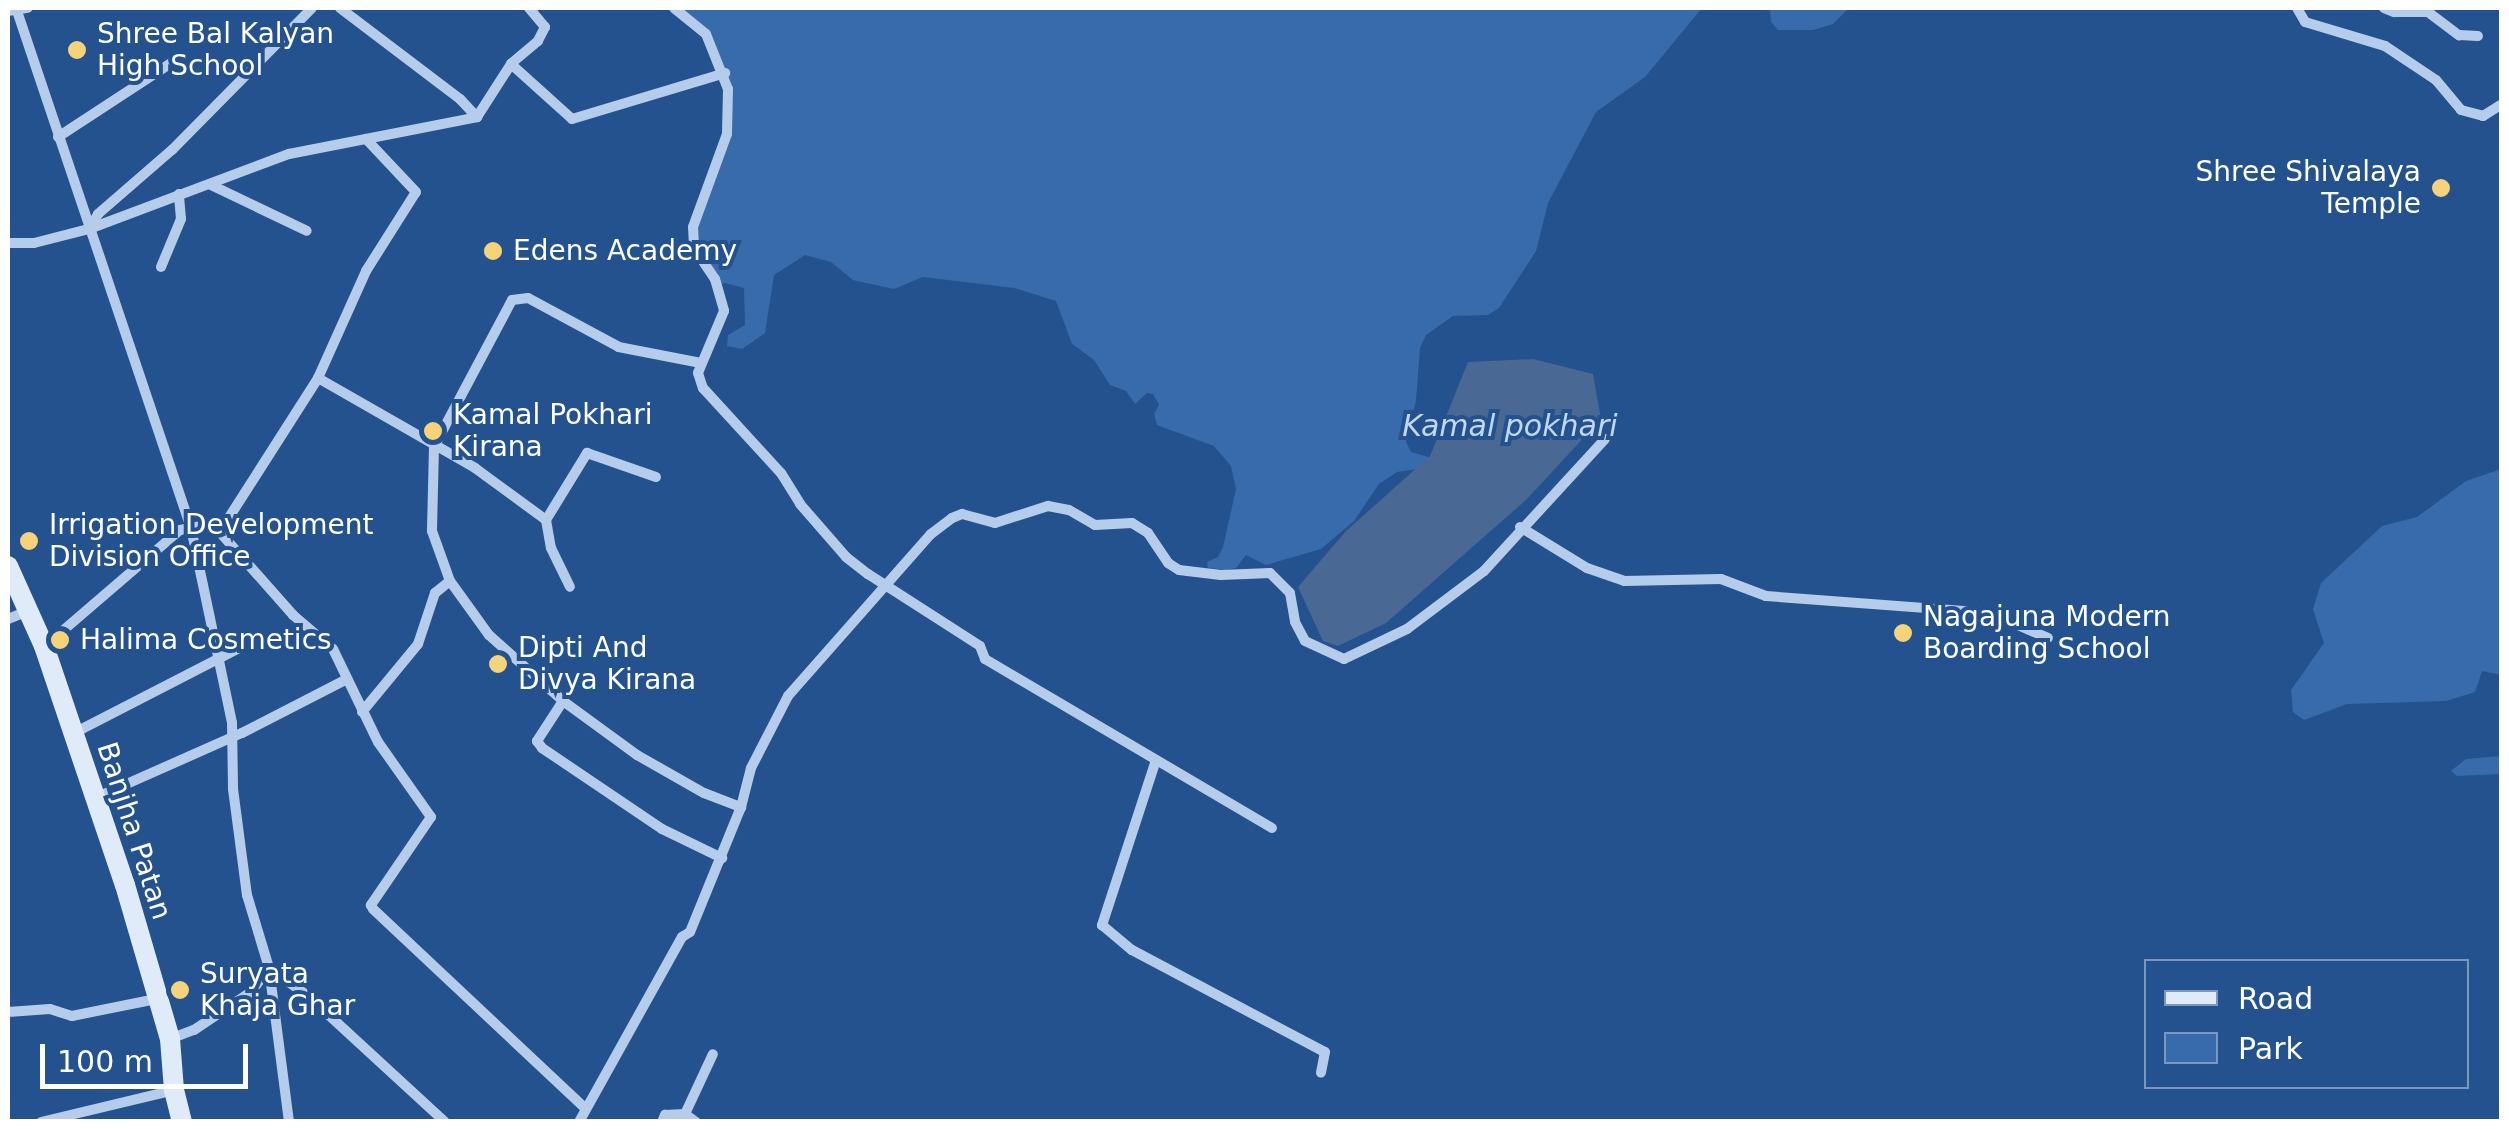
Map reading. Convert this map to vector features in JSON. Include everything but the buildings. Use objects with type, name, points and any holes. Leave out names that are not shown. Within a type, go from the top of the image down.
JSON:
[{"type":"main road","name":"Banjha Patan","points":[[8,566],[44,646],[96,798],[170,1038],[174,1090],[182,1122]]},
{"type":"street","points":[[89,229],[98,214],[172,150],[312,8]]},
{"type":"street","points":[[340,8],[460,99],[477,118]]},
{"type":"street","points":[[8,243],[34,243],[89,229],[289,154],[477,118],[511,64],[538,41],[545,27],[529,8]]},
{"type":"street","points":[[674,8],[706,34],[725,73],[726,134],[693,226],[694,248],[714,280],[724,311],[701,363],[699,379],[710,398],[781,473],[800,504],[846,557],[980,646],[985,660],[1272,828]]},
{"type":"street","points":[[2296,8],[2305,22],[2385,46],[2436,80],[2461,110],[2483,116],[2502,104]]},
{"type":"street","points":[[2384,8],[2394,12],[2428,12],[2458,35],[2478,36]]},
{"type":"street","points":[[18,10],[191,528],[228,702],[233,789],[247,895],[270,968],[289,1122]]},
{"type":"street","points":[[58,137],[177,59]]},
{"type":"street","points":[[511,64],[572,119],[725,73]]},
{"type":"street","points":[[217,530],[318,378],[366,271],[416,192],[366,139]]},
{"type":"street","points":[[210,185],[307,231]]},
{"type":"street","points":[[161,267],[181,219],[179,194]]},
{"type":"street","points":[[701,363],[619,347],[520,297],[512,300],[434,447],[432,531],[450,581],[489,635],[563,701],[638,755],[704,793],[741,808]]},
{"type":"street","points":[[318,378],[475,468],[546,520]]},
{"type":"street","points":[[579,1122],[682,938],[690,932],[741,808],[751,768],[788,696],[931,534],[952,518],[962,514],[995,523],[1048,506],[1069,510],[1095,525],[1137,525],[1155,541],[1168,563],[1180,570],[1221,575],[1270,573],[1290,592],[1296,627],[1304,641],[1344,659],[1387,642],[1484,571],[1520,527],[1605,439]]},
{"type":"street","points":[[570,587],[551,548],[546,520],[587,452],[656,476]]},
{"type":"street","points":[[44,646],[180,530],[206,525],[217,530],[293,615],[333,649],[362,712],[431,817],[370,905],[586,1109]]},
{"type":"street","points":[[1520,527],[1588,568],[1624,581],[1721,578],[1766,596],[1990,613],[2048,638]]},
{"type":"street","points":[[362,712],[418,644],[435,593],[450,581]]},
{"type":"street","points":[[8,619],[28,610]]},
{"type":"street","points":[[74,733],[261,636]]},
{"type":"street","points":[[96,798],[232,738],[345,680]]},
{"type":"street","points":[[563,701],[538,741],[542,748],[643,818],[722,858]]},
{"type":"street","points":[[1156,760],[1102,925],[1106,932],[1324,1052],[1320,1073]]},
{"type":"street","points":[[170,1038],[194,1030],[251,992],[270,968]]},
{"type":"street","points":[[270,968],[308,996],[445,1122]]},
{"type":"street","points":[[8,1012],[50,1009],[72,1016],[156,999]]},
{"type":"street","points":[[685,1114],[713,1054]]},
{"type":"street","points":[[41,1122],[174,1090]]},
{"type":"street","points":[[662,1122],[666,1115],[685,1114],[696,1122]]},
{"type":"green space","points":[[680,8],[1702,8],[1645,77],[1596,112],[1548,203],[1536,251],[1499,308],[1488,315],[1453,316],[1426,335],[1420,348],[1416,400],[1406,442],[1411,452],[1432,458],[1424,468],[1397,472],[1379,484],[1354,521],[1321,549],[1266,565],[1246,555],[1236,568],[1226,570],[1208,568],[1207,562],[1218,557],[1223,547],[1236,489],[1231,466],[1214,446],[1157,425],[1154,414],[1159,405],[1153,394],[1147,393],[1135,404],[1126,391],[1110,385],[1094,360],[1072,344],[1056,301],[1014,288],[923,277],[894,289],[853,280],[831,262],[805,255],[774,275],[765,333],[742,349],[727,346],[728,335],[745,325],[744,288],[725,283],[718,286],[695,234],[731,121],[732,85],[713,38]]},
{"type":"green space","points":[[1770,8],[1849,8],[1833,24],[1813,30],[1778,30],[1771,22]]},
{"type":"green space","points":[[2501,469],[2501,675],[2482,671],[2475,692],[2446,701],[2347,704],[2304,720],[2293,712],[2291,690],[2324,643],[2313,609],[2321,583],[2382,526],[2417,517],[2466,481]]},
{"type":"green space","points":[[2501,756],[2501,774],[2457,776],[2451,771],[2466,759]]},
{"type":"water","name":"Kamal pokhari","points":[[1533,359],[1593,374],[1601,419],[1527,499],[1386,623],[1338,646],[1323,641],[1298,587],[1346,531],[1430,456],[1468,362]]},
{"type":"place","name":"Shree Bal Kalyan High School","points":[[77,50]]},
{"type":"place","name":"Shree Shivalaya Temple","points":[[2441,188]]},
{"type":"place","name":"Edens Academy","points":[[493,251]]},
{"type":"place","name":"Kamal Pokhari Kirana","points":[[433,431]]},
{"type":"place","name":"Irrigation Development Division Office","points":[[29,541]]},
{"type":"place","name":"Nagajuna Modern Boarding School","points":[[1903,633]]},
{"type":"place","name":"Halima Cosmetics","points":[[60,640]]},
{"type":"place","name":"Dipti And Divya Kirana","points":[[498,664]]},
{"type":"place","name":"Suryata Khaja Ghar","points":[[180,990]]}]
